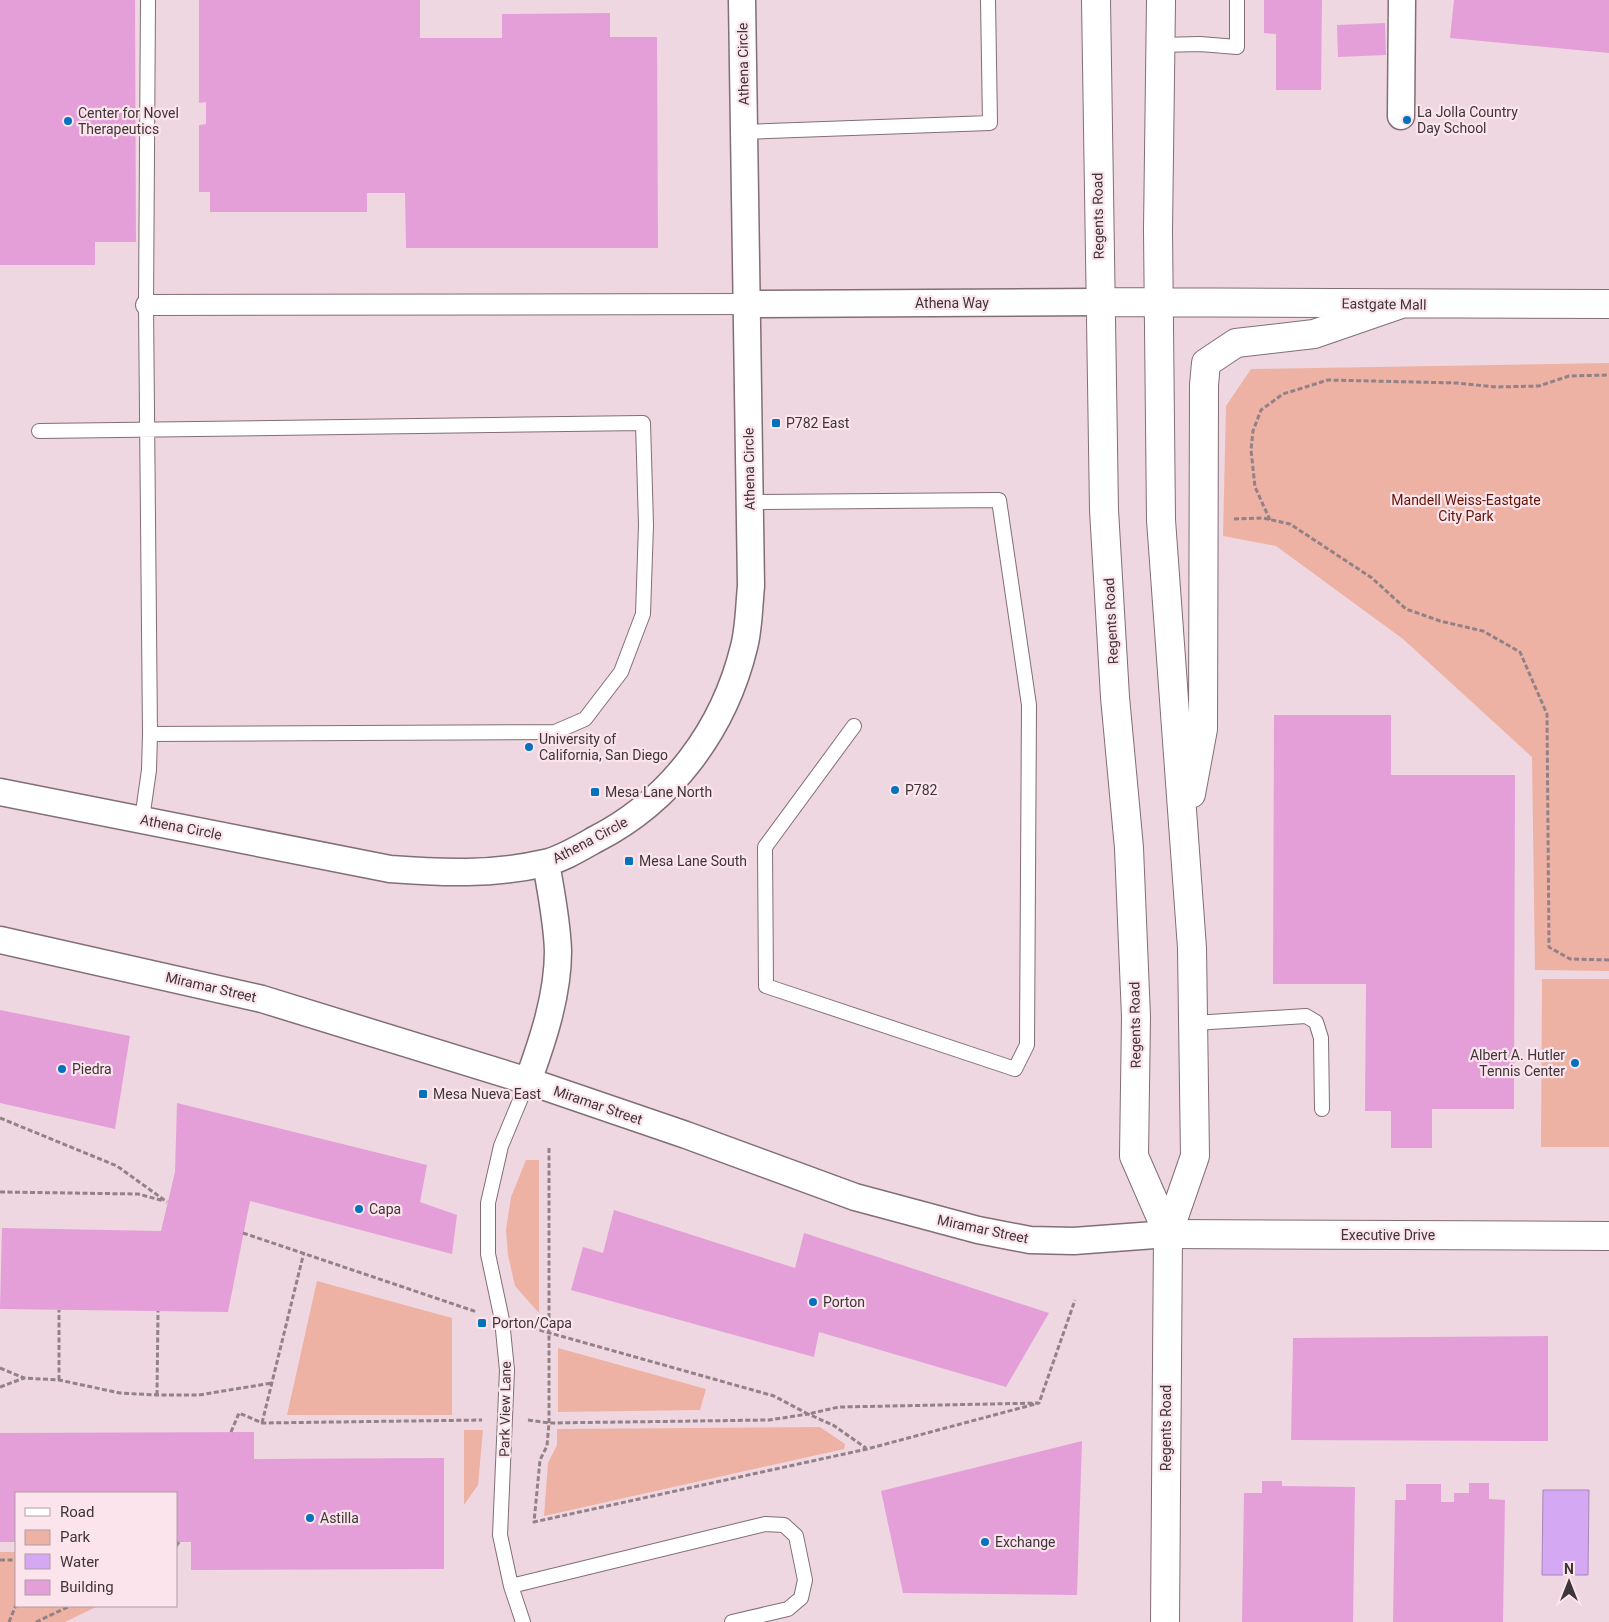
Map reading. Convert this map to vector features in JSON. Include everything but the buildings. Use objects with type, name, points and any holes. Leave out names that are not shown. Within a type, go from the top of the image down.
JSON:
[{"type":"main road","name":"Regents Road","points":[[1096,0],[1099,302],[1104,510],[1115,697],[1129,848],[1136,1017],[1134,1156],[1168,1234]]},
{"type":"main road","name":"Regents Road","points":[[1161,0],[1158,302],[1161,520],[1192,948],[1195,1156],[1168,1234],[1165,1622]]},
{"type":"main road","name":"Athena Way","points":[[1099,302],[1158,302]]},
{"type":"main road","name":"Eastgate Mall","points":[[1158,302],[1609,304]]},
{"type":"main road","points":[[1183,833],[1203,729],[1204,385],[1206,363],[1236,343],[1314,334],[1401,304]]},
{"type":"main road","name":"Executive Drive","points":[[1168,1234],[1609,1236]]},
{"type":"street","name":"Athena Circle","points":[[0,792],[390,869],[446,874],[497,871],[546,863],[575,850],[624,823],[656,797],[690,763],[709,735],[723,709],[745,646],[750,586],[742,0]]},
{"type":"street","points":[[1401,116],[1402,0]]},
{"type":"street","name":"Athena Way","points":[[746,304],[1099,302]]},
{"type":"street","points":[[146,305],[746,304]]},
{"type":"street","points":[[528,1081],[542,1041],[556,979],[557,941],[554,903],[546,863]]},
{"type":"street","name":"Miramar Street","points":[[0,940],[262,999],[528,1081],[686,1135],[856,1197],[978,1230],[1030,1240],[1074,1242],[1168,1234]]},
{"type":"lane","points":[[142,819],[149,770],[150,734],[146,305],[148,0]]},
{"type":"lane","points":[[744,132],[990,123],[988,0]]},
{"type":"lane","points":[[1160,45],[1200,44],[1237,47],[1237,0]]},
{"type":"lane","points":[[39,431],[643,423],[646,525],[642,614],[621,672],[585,718],[555,732],[150,734]]},
{"type":"lane","points":[[749,502],[999,500],[1029,705],[1027,1045],[1016,1069],[766,986],[765,847],[854,726]]},
{"type":"lane","points":[[1194,1023],[1306,1016],[1316,1022],[1321,1038],[1322,1109]]},
{"type":"lane","name":"Park View Lane","points":[[523,1622],[511,1586],[500,1535],[507,1370],[502,1320],[488,1254],[488,1203],[500,1146],[528,1081]]},
{"type":"lane","points":[[511,1586],[766,1524],[784,1525],[796,1536],[805,1580],[801,1598],[788,1609],[732,1622]]},
{"type":"path","points":[[1270,520],[1255,487],[1252,456],[1253,431],[1261,410],[1283,394],[1328,380],[1427,381],[1497,387],[1539,386],[1569,376],[1609,375]]},
{"type":"path","points":[[1227,519],[1270,520],[1290,524],[1372,578],[1406,609],[1440,621],[1483,631],[1520,652],[1547,714],[1549,947],[1570,959],[1609,960]]},
{"type":"path","points":[[0,1118],[117,1166],[167,1202],[138,1194],[0,1192]]},
{"type":"path","points":[[549,1148],[549,1422],[547,1446],[540,1460],[534,1522],[867,1449],[1040,1403]]},
{"type":"path","points":[[243,1233],[304,1252],[477,1312]]},
{"type":"path","points":[[262,1422],[304,1252]]},
{"type":"path","points":[[1040,1403],[1075,1300]]},
{"type":"path","points":[[59,1310],[59,1380]]},
{"type":"path","points":[[157,1395],[158,1311]]},
{"type":"path","points":[[522,1325],[774,1396],[833,1425],[867,1449]]},
{"type":"path","points":[[0,1368],[24,1378],[59,1380],[120,1392],[157,1395],[200,1395],[272,1384]]},
{"type":"path","points":[[0,1387],[24,1378]]},
{"type":"path","points":[[526,1420],[549,1422],[769,1420],[839,1407],[1040,1403]]},
{"type":"path","points":[[231,1432],[239,1413],[262,1422],[485,1420]]},
{"type":"path","points":[[0,1560],[15,1560]]},
{"type":"path","points":[[9,1622],[15,1607]]},
{"type":"path","points":[[36,1622],[68,1607]]},
{"type":"green space","name":"Mandell Weiss-Eastgate City Park","points":[[1609,363],[1609,971],[1535,970],[1532,757],[1403,639],[1276,546],[1223,536],[1226,406],[1251,369]]},
{"type":"green space","name":"Albert A. Hutler Tennis Center","points":[[1542,979],[1609,979],[1609,1147],[1541,1147]]},
{"type":"green space","points":[[526,1160],[539,1160],[539,1313],[515,1286],[508,1255],[506,1230],[511,1197]]},
{"type":"green space","points":[[317,1281],[452,1318],[452,1415],[287,1415]]},
{"type":"green space","points":[[558,1348],[706,1389],[700,1410],[558,1412]]},
{"type":"green space","points":[[820,1427],[845,1444],[844,1449],[544,1516],[548,1463],[557,1445],[557,1429]]},
{"type":"green space","points":[[464,1430],[483,1430],[478,1485],[464,1505]]},
{"type":"green space","points":[[0,1552],[15,1552],[15,1607],[96,1607],[65,1622],[0,1622]]},
{"type":"water","points":[[1543,1490],[1589,1490],[1588,1575],[1542,1575]]},
{"type":"place","name":"La Jolla Country Day School","points":[[1407,120]]},
{"type":"place","name":"Center for Novel Therapeutics","points":[[68,121]]},
{"type":"place","name":"P782 East","points":[[776,423]]},
{"type":"place","name":"University of California, San Diego","points":[[529,747]]},
{"type":"place","name":"P782","points":[[895,790]]},
{"type":"place","name":"Mesa Lane North","points":[[595,792]]},
{"type":"place","name":"Mesa Lane South","points":[[629,861]]},
{"type":"place","name":"Albert A. Hutler Tennis Center","points":[[1575,1063]]},
{"type":"place","name":"Piedra","points":[[62,1069]]},
{"type":"place","name":"Mesa Nueva East","points":[[423,1094]]},
{"type":"place","name":"Capa","points":[[359,1209]]},
{"type":"place","name":"Porton","points":[[813,1302]]},
{"type":"place","name":"Porton/Capa","points":[[482,1323]]},
{"type":"place","name":"Astilla","points":[[310,1518]]},
{"type":"place","name":"Exchange","points":[[985,1542]]}]
